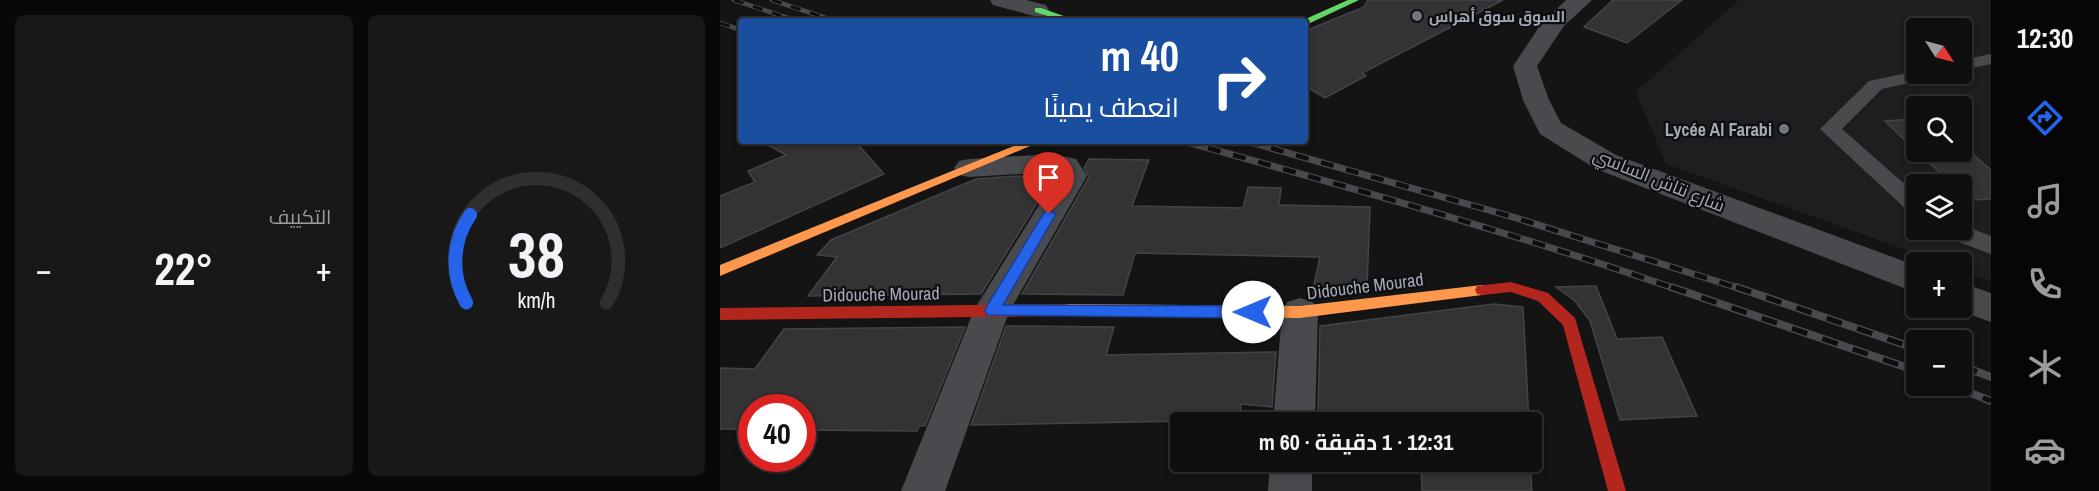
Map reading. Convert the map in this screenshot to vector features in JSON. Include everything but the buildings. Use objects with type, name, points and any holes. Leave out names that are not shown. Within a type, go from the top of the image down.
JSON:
[{"type":"street","points":[[1004,0],[1063,18]]},
{"type":"street","points":[[1308,21],[1354,0]]},
{"type":"street","name":"شارع نتاش الساسي","points":[[1581,0],[1566,9],[1543,35],[1525,66],[1536,100],[1550,128],[1606,162],[1906,276]]},
{"type":"street","points":[[1038,10],[1059,3]]},
{"type":"street","points":[[720,271],[1029,144]]},
{"type":"street","points":[[922,491],[992,310],[1072,176],[1066,166],[1053,163],[969,168]]},
{"type":"street","name":"Didouche Mourad","points":[[720,314],[992,310],[1300,312],[1511,287],[1543,297],[1570,322],[1617,491]]},
{"type":"street","points":[[1972,301],[1991,308]]},
{"type":"street","points":[[1295,412],[1300,312]]},
{"type":"street","points":[[1290,491],[1291,472]]},
{"type":"lane","points":[[1972,63],[1991,59]]},
{"type":"lane","points":[[1906,79],[1876,85],[1830,129],[1906,197]]},
{"type":"lane","points":[[1972,238],[1991,245]]},
{"type":"shaded area","name":"Lycée Al Farabi","points":[[1739,0],[1991,0],[1991,281],[1972,274],[1972,252],[1912,252],[1666,164],[1636,92]]},
{"type":"railway","points":[[734,0],[788,18]]},
{"type":"railway","points":[[772,0],[826,18]]},
{"type":"railway","points":[[720,23],[738,29]]},
{"type":"railway","points":[[1194,144],[1369,193],[1615,268],[1676,289]]},
{"type":"railway","points":[[1257,144],[1513,217],[1741,289]]},
{"type":"railway","points":[[1671,287],[1906,367]]},
{"type":"railway","points":[[1736,287],[1906,345]]},
{"type":"railway","points":[[1972,370],[1991,377]]},
{"type":"railway","points":[[1972,394],[1991,401]]},
{"type":"traffic: fast","points":[[1308,21],[1355,0]]},
{"type":"traffic: fast","points":[[1038,10],[1063,18]]},
{"type":"traffic: slow","points":[[720,271],[1029,144]]},
{"type":"traffic: slow","points":[[1066,310],[1300,312],[1482,290]]},
{"type":"traffic: jam","points":[[1482,290],[1511,287],[1543,297],[1570,322],[1617,491]]},
{"type":"traffic: jam","points":[[720,314],[1066,310]]},
{"type":"place","name":"السوق سوق أهراس","points":[[1417,16]]},
{"type":"place","name":"Lycée Al Farabi","points":[[1784,129]]},
{"type":"route","points":[[1049,214],[992,310],[1253,312]]}]
